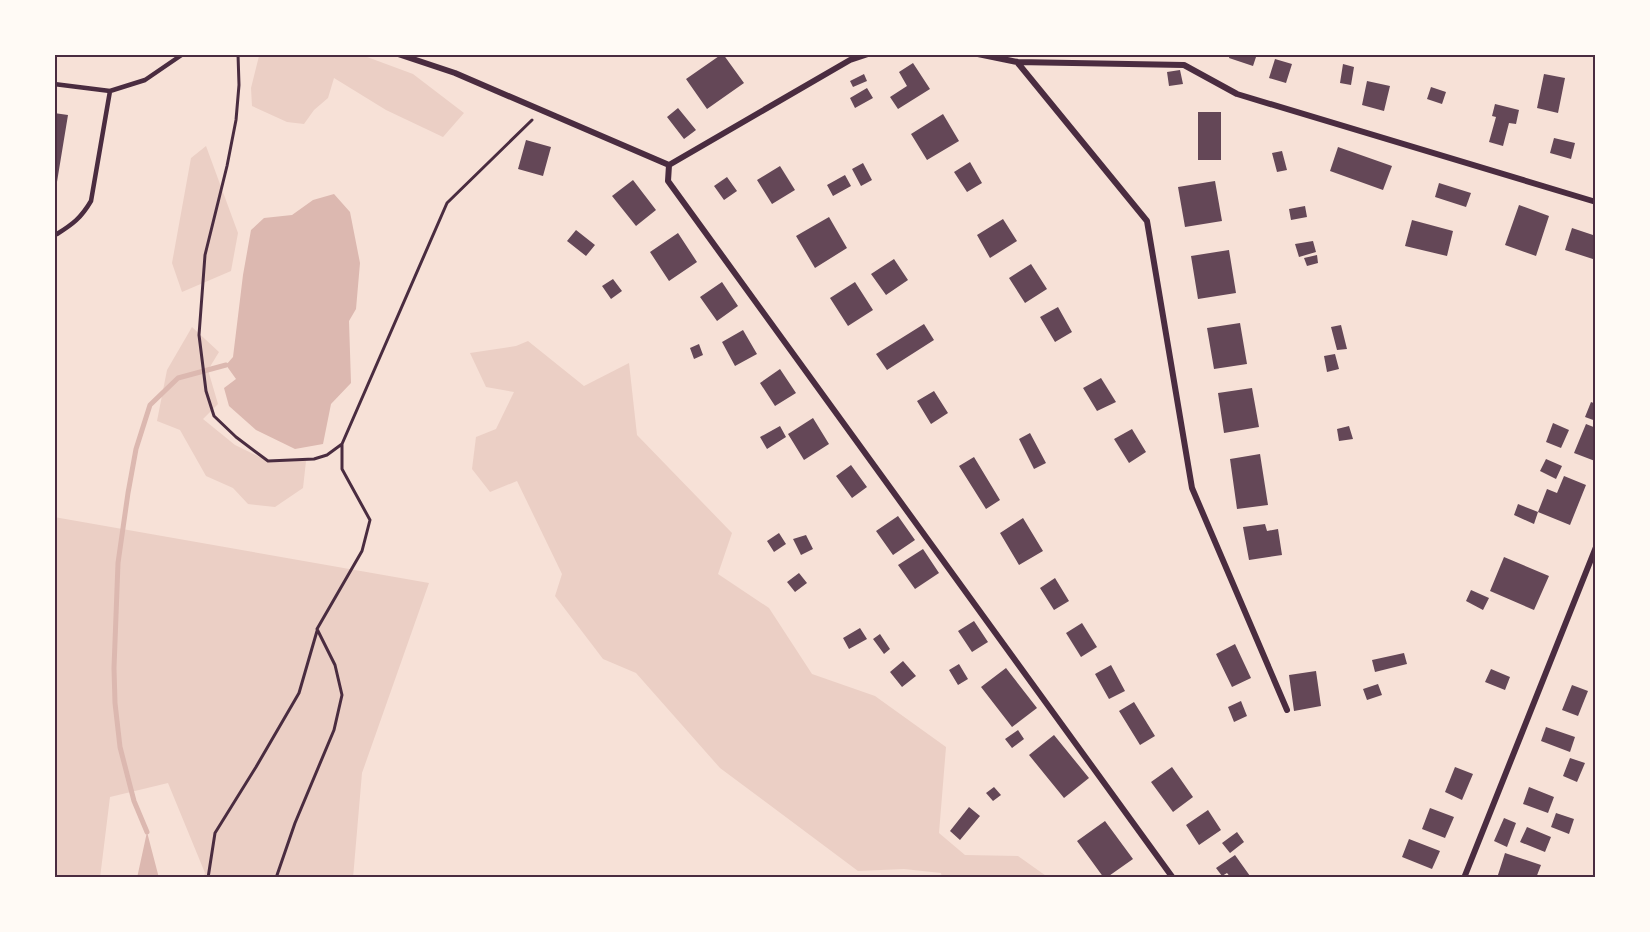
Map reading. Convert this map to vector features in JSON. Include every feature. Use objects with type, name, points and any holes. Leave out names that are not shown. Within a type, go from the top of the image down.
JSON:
[{"type":"street","points":[[398,54],[456,73],[669,165]]},
{"type":"street","points":[[669,165],[849,60],[868,54]]},
{"type":"street","points":[[978,54],[1017,62],[1184,65],[1237,94],[1596,202]]},
{"type":"street","points":[[1017,62],[1147,221],[1192,488],[1287,710]]},
{"type":"street","points":[[669,165],[668,181],[1173,878]]},
{"type":"street","points":[[1464,878],[1596,546]]},
{"type":"lane","points":[[54,84],[110,91],[145,80],[183,54]]},
{"type":"lane","points":[[54,234],[73,225],[83,215],[91,201],[110,91]]},
{"type":"path","points":[[238,54],[239,85],[236,120],[205,255],[199,334],[206,391],[214,416],[268,461],[314,459],[327,455],[342,444]]},
{"type":"path","points":[[208,878],[216,833],[299,693],[317,629],[362,551],[370,520],[342,469],[342,444],[447,203],[542,110]]},
{"type":"path","points":[[276,878],[295,823],[334,730],[342,696],[335,665],[317,629]]},
{"type":"shaded area","points":[[262,54],[359,54],[413,74],[464,113],[443,137],[386,110],[334,78],[328,98],[314,110],[304,124],[287,122],[252,106],[251,88],[259,56]]},
{"type":"shaded area","points":[[206,146],[238,233],[231,271],[182,292],[172,263],[191,158]]},
{"type":"shaded area","points":[[334,194],[350,212],[360,263],[356,309],[349,321],[351,383],[331,404],[323,444],[295,449],[256,430],[229,406],[224,388],[236,379],[226,365],[233,357],[251,230],[264,218],[292,215],[313,200]]},
{"type":"shaded area","points":[[192,327],[219,352],[208,370],[218,404],[203,419],[235,445],[268,461],[306,461],[303,488],[275,507],[248,504],[233,488],[206,476],[180,430],[157,421],[167,370]]},
{"type":"shaded area","points":[[528,341],[584,386],[629,363],[637,435],[732,533],[718,574],[769,608],[812,674],[875,696],[946,747],[939,833],[965,855],[1018,856],[1049,878],[942,878],[941,873],[904,869],[858,871],[720,768],[636,673],[603,659],[555,596],[562,574],[517,481],[490,492],[472,469],[476,437],[496,429],[514,392],[486,387],[470,353],[516,346]]},
{"type":"shaded area","points":[[54,517],[429,583],[362,773],[353,878],[203,878],[205,873],[168,783],[110,797],[100,878],[54,878]]},
{"type":"shaded area","points":[[147,832],[159,878],[137,878]]},
{"type":"building","points":[[722,54],[744,83],[707,109],[686,79]]},
{"type":"building","points":[[1230,54],[1257,54],[1253,66],[1229,58]]},
{"type":"building","points":[[1275,59],[1292,64],[1286,83],[1269,78]]},
{"type":"building","points":[[913,63],[930,89],[898,109],[890,97],[907,86],[899,72]]},
{"type":"building","points":[[1343,64],[1354,67],[1351,85],[1340,83]]},
{"type":"building","points":[[1180,70],[1183,84],[1169,86],[1167,72]]},
{"type":"building","points":[[864,74],[867,81],[853,87],[850,81]]},
{"type":"building","points":[[1544,74],[1565,78],[1558,113],[1537,108]]},
{"type":"building","points":[[1367,81],[1390,86],[1384,111],[1362,105]]},
{"type":"building","points":[[1431,87],[1446,92],[1442,104],[1427,99]]},
{"type":"building","points":[[867,88],[873,98],[855,108],[850,98]]},
{"type":"building","points":[[1495,104],[1519,110],[1516,124],[1509,123],[1503,146],[1489,142],[1496,117],[1492,116]]},
{"type":"building","points":[[678,108],[696,130],[684,139],[667,117]]},
{"type":"building","points":[[1198,112],[1221,112],[1221,160],[1198,160]]},
{"type":"building","points":[[54,113],[68,115],[55,194],[54,194]]},
{"type":"building","points":[[943,114],[959,141],[927,160],[911,134]]},
{"type":"building","points":[[1554,138],[1575,143],[1571,159],[1550,153]]},
{"type":"building","points":[[526,140],[551,147],[543,176],[518,169]]},
{"type":"building","points":[[1338,147],[1392,166],[1383,190],[1330,171]]},
{"type":"building","points":[[1282,151],[1287,170],[1277,172],[1272,153]]},
{"type":"building","points":[[970,162],[982,183],[967,192],[954,172]]},
{"type":"building","points":[[863,163],[872,180],[861,186],[852,169]]},
{"type":"building","points":[[780,166],[795,190],[772,204],[757,180]]},
{"type":"building","points":[[845,175],[851,186],[833,196],[827,185]]},
{"type":"building","points":[[727,177],[737,191],[724,200],[714,186]]},
{"type":"building","points":[[633,180],[656,210],[636,226],[612,196]]},
{"type":"building","points":[[1215,181],[1222,221],[1185,227],[1178,187]]},
{"type":"building","points":[[1439,183],[1471,193],[1466,207],[1435,197]]},
{"type":"building","points":[[1519,205],[1549,216],[1536,256],[1505,245]]},
{"type":"building","points":[[1305,206],[1307,217],[1291,220],[1289,209]]},
{"type":"building","points":[[829,217],[847,248],[815,268],[796,236]]},
{"type":"building","points":[[1003,219],[1017,241],[990,258],[977,235]]},
{"type":"building","points":[[1412,220],[1453,231],[1447,256],[1405,246]]},
{"type":"building","points":[[1572,228],[1596,236],[1596,260],[1565,250]]},
{"type":"building","points":[[576,230],[595,245],[586,256],[567,241]]},
{"type":"building","points":[[678,233],[697,262],[669,281],[650,252]]},
{"type":"building","points":[[1313,241],[1316,252],[1299,257],[1295,244]]},
{"type":"building","points":[[1229,250],[1236,293],[1198,299],[1191,256]]},
{"type":"building","points":[[1317,255],[1318,263],[1307,266],[1304,258]]},
{"type":"building","points":[[894,259],[908,280],[886,295],[871,274]]},
{"type":"building","points":[[1031,264],[1047,289],[1025,303],[1009,278]]},
{"type":"building","points":[[613,279],[622,291],[611,299],[602,286]]},
{"type":"building","points":[[722,282],[738,306],[717,321],[700,297]]},
{"type":"building","points":[[855,282],[873,310],[848,326],[830,298]]},
{"type":"building","points":[[1058,307],[1072,332],[1055,342],[1040,317]]},
{"type":"building","points":[[1240,323],[1247,364],[1214,369],[1207,328]]},
{"type":"building","points":[[924,324],[934,340],[887,370],[876,354]]},
{"type":"building","points":[[1341,325],[1347,349],[1337,350],[1331,327]]},
{"type":"building","points":[[743,330],[757,354],[735,366],[722,342]]},
{"type":"building","points":[[699,344],[703,355],[694,359],[690,348]]},
{"type":"building","points":[[1335,354],[1339,369],[1327,372],[1324,356]]},
{"type":"building","points":[[780,369],[796,393],[775,406],[760,383]]},
{"type":"building","points":[[1101,378],[1116,402],[1097,411],[1083,388]]},
{"type":"building","points":[[1252,388],[1259,427],[1224,433],[1218,393]]},
{"type":"building","points":[[934,391],[948,413],[931,424],[917,401]]},
{"type":"building","points":[[1591,402],[1596,404],[1596,421],[1585,417]]},
{"type":"building","points":[[813,418],[829,444],[804,460],[788,434]]},
{"type":"building","points":[[1553,423],[1569,430],[1561,448],[1546,442]]},
{"type":"building","points":[[1586,424],[1596,428],[1595,461],[1574,453]]},
{"type":"building","points":[[780,426],[786,437],[767,449],[760,437]]},
{"type":"building","points":[[1349,426],[1353,439],[1339,441],[1337,429]]},
{"type":"building","points":[[1132,429],[1146,452],[1129,463],[1114,439]]},
{"type":"building","points":[[1030,433],[1046,463],[1034,469],[1019,439]]},
{"type":"building","points":[[1260,454],[1268,505],[1237,509],[1230,459]]},
{"type":"building","points":[[974,457],[1000,500],[986,509],[959,466]]},
{"type":"building","points":[[1546,459],[1562,466],[1556,479],[1540,471]]},
{"type":"building","points":[[851,465],[867,487],[852,498],[836,476]]},
{"type":"building","points":[[1564,476],[1586,485],[1570,525],[1538,512],[1547,489],[1557,493]]},
{"type":"building","points":[[1518,504],[1538,512],[1534,524],[1514,515]]},
{"type":"building","points":[[898,516],[915,540],[893,555],[876,531]]},
{"type":"building","points":[[1023,518],[1043,551],[1019,565],[1000,533]]},
{"type":"building","points":[[1265,524],[1267,531],[1278,529],[1282,555],[1249,560],[1243,527]]},
{"type":"building","points":[[779,533],[786,544],[774,552],[767,541]]},
{"type":"building","points":[[806,535],[813,549],[801,555],[793,539]]},
{"type":"building","points":[[923,549],[939,573],[915,589],[898,565]]},
{"type":"building","points":[[1504,557],[1549,576],[1534,610],[1490,591]]},
{"type":"building","points":[[799,573],[807,583],[795,592],[787,582]]},
{"type":"building","points":[[1055,578],[1069,601],[1054,610],[1040,588]]},
{"type":"building","points":[[1471,590],[1489,598],[1483,610],[1466,601]]},
{"type":"building","points":[[974,621],[988,642],[972,652],[958,631]]},
{"type":"building","points":[[1082,623],[1097,647],[1081,657],[1066,633]]},
{"type":"building","points":[[860,628],[867,639],[849,649],[843,638]]},
{"type":"building","points":[[880,634],[890,649],[884,654],[873,639]]},
{"type":"building","points":[[1235,644],[1251,678],[1232,687],[1216,654]]},
{"type":"building","points":[[1404,653],[1407,664],[1375,672],[1372,660]]},
{"type":"building","points":[[903,661],[916,676],[902,687],[890,672]]},
{"type":"building","points":[[959,664],[968,679],[958,685],[949,670]]},
{"type":"building","points":[[1111,665],[1125,691],[1109,699],[1095,674]]},
{"type":"building","points":[[1006,668],[1037,708],[1012,727],[981,687]]},
{"type":"building","points":[[1491,669],[1510,677],[1505,690],[1485,682]]},
{"type":"building","points":[[1316,671],[1321,706],[1294,711],[1289,675]]},
{"type":"building","points":[[1378,684],[1382,695],[1367,700],[1363,689]]},
{"type":"building","points":[[1572,685],[1588,691],[1578,716],[1562,710]]},
{"type":"building","points":[[1241,701],[1247,716],[1234,722],[1228,707]]},
{"type":"building","points":[[1134,702],[1155,736],[1140,745],[1119,711]]},
{"type":"building","points":[[1546,727],[1575,737],[1570,752],[1541,741]]},
{"type":"building","points":[[1018,730],[1024,739],[1012,748],[1005,739]]},
{"type":"building","points":[[1054,735],[1089,778],[1064,798],[1029,755]]},
{"type":"building","points":[[1570,758],[1585,763],[1577,782],[1563,776]]},
{"type":"building","points":[[1172,767],[1193,797],[1173,812],[1151,782]]},
{"type":"building","points":[[1455,767],[1473,774],[1462,800],[1445,792]]},
{"type":"building","points":[[994,787],[1001,795],[993,801],[986,793]]},
{"type":"building","points":[[1529,787],[1554,797],[1548,813],[1523,804]]},
{"type":"building","points":[[969,807],[980,816],[960,840],[950,831]]},
{"type":"building","points":[[1430,808],[1454,817],[1445,838],[1422,829]]},
{"type":"building","points":[[1208,810],[1221,830],[1199,845],[1186,825]]},
{"type":"building","points":[[1556,813],[1574,819],[1569,834],[1551,827]]},
{"type":"building","points":[[1504,818],[1516,823],[1507,847],[1494,841]]},
{"type":"building","points":[[1105,821],[1133,859],[1104,878],[1077,841]]},
{"type":"building","points":[[1527,827],[1551,837],[1545,852],[1520,842]]},
{"type":"building","points":[[1237,832],[1244,842],[1230,853],[1222,843]]},
{"type":"building","points":[[1409,839],[1440,851],[1432,869],[1402,857]]},
{"type":"building","points":[[1505,853],[1541,865],[1536,878],[1497,878]]},
{"type":"building","points":[[1235,855],[1250,876],[1247,878],[1231,878],[1227,873],[1222,876],[1216,868]]},
{"type":"waterway","points":[[147,832],[134,801],[120,747],[115,703],[118,563],[128,493],[136,449],[150,405],[178,378],[226,365]]}]
